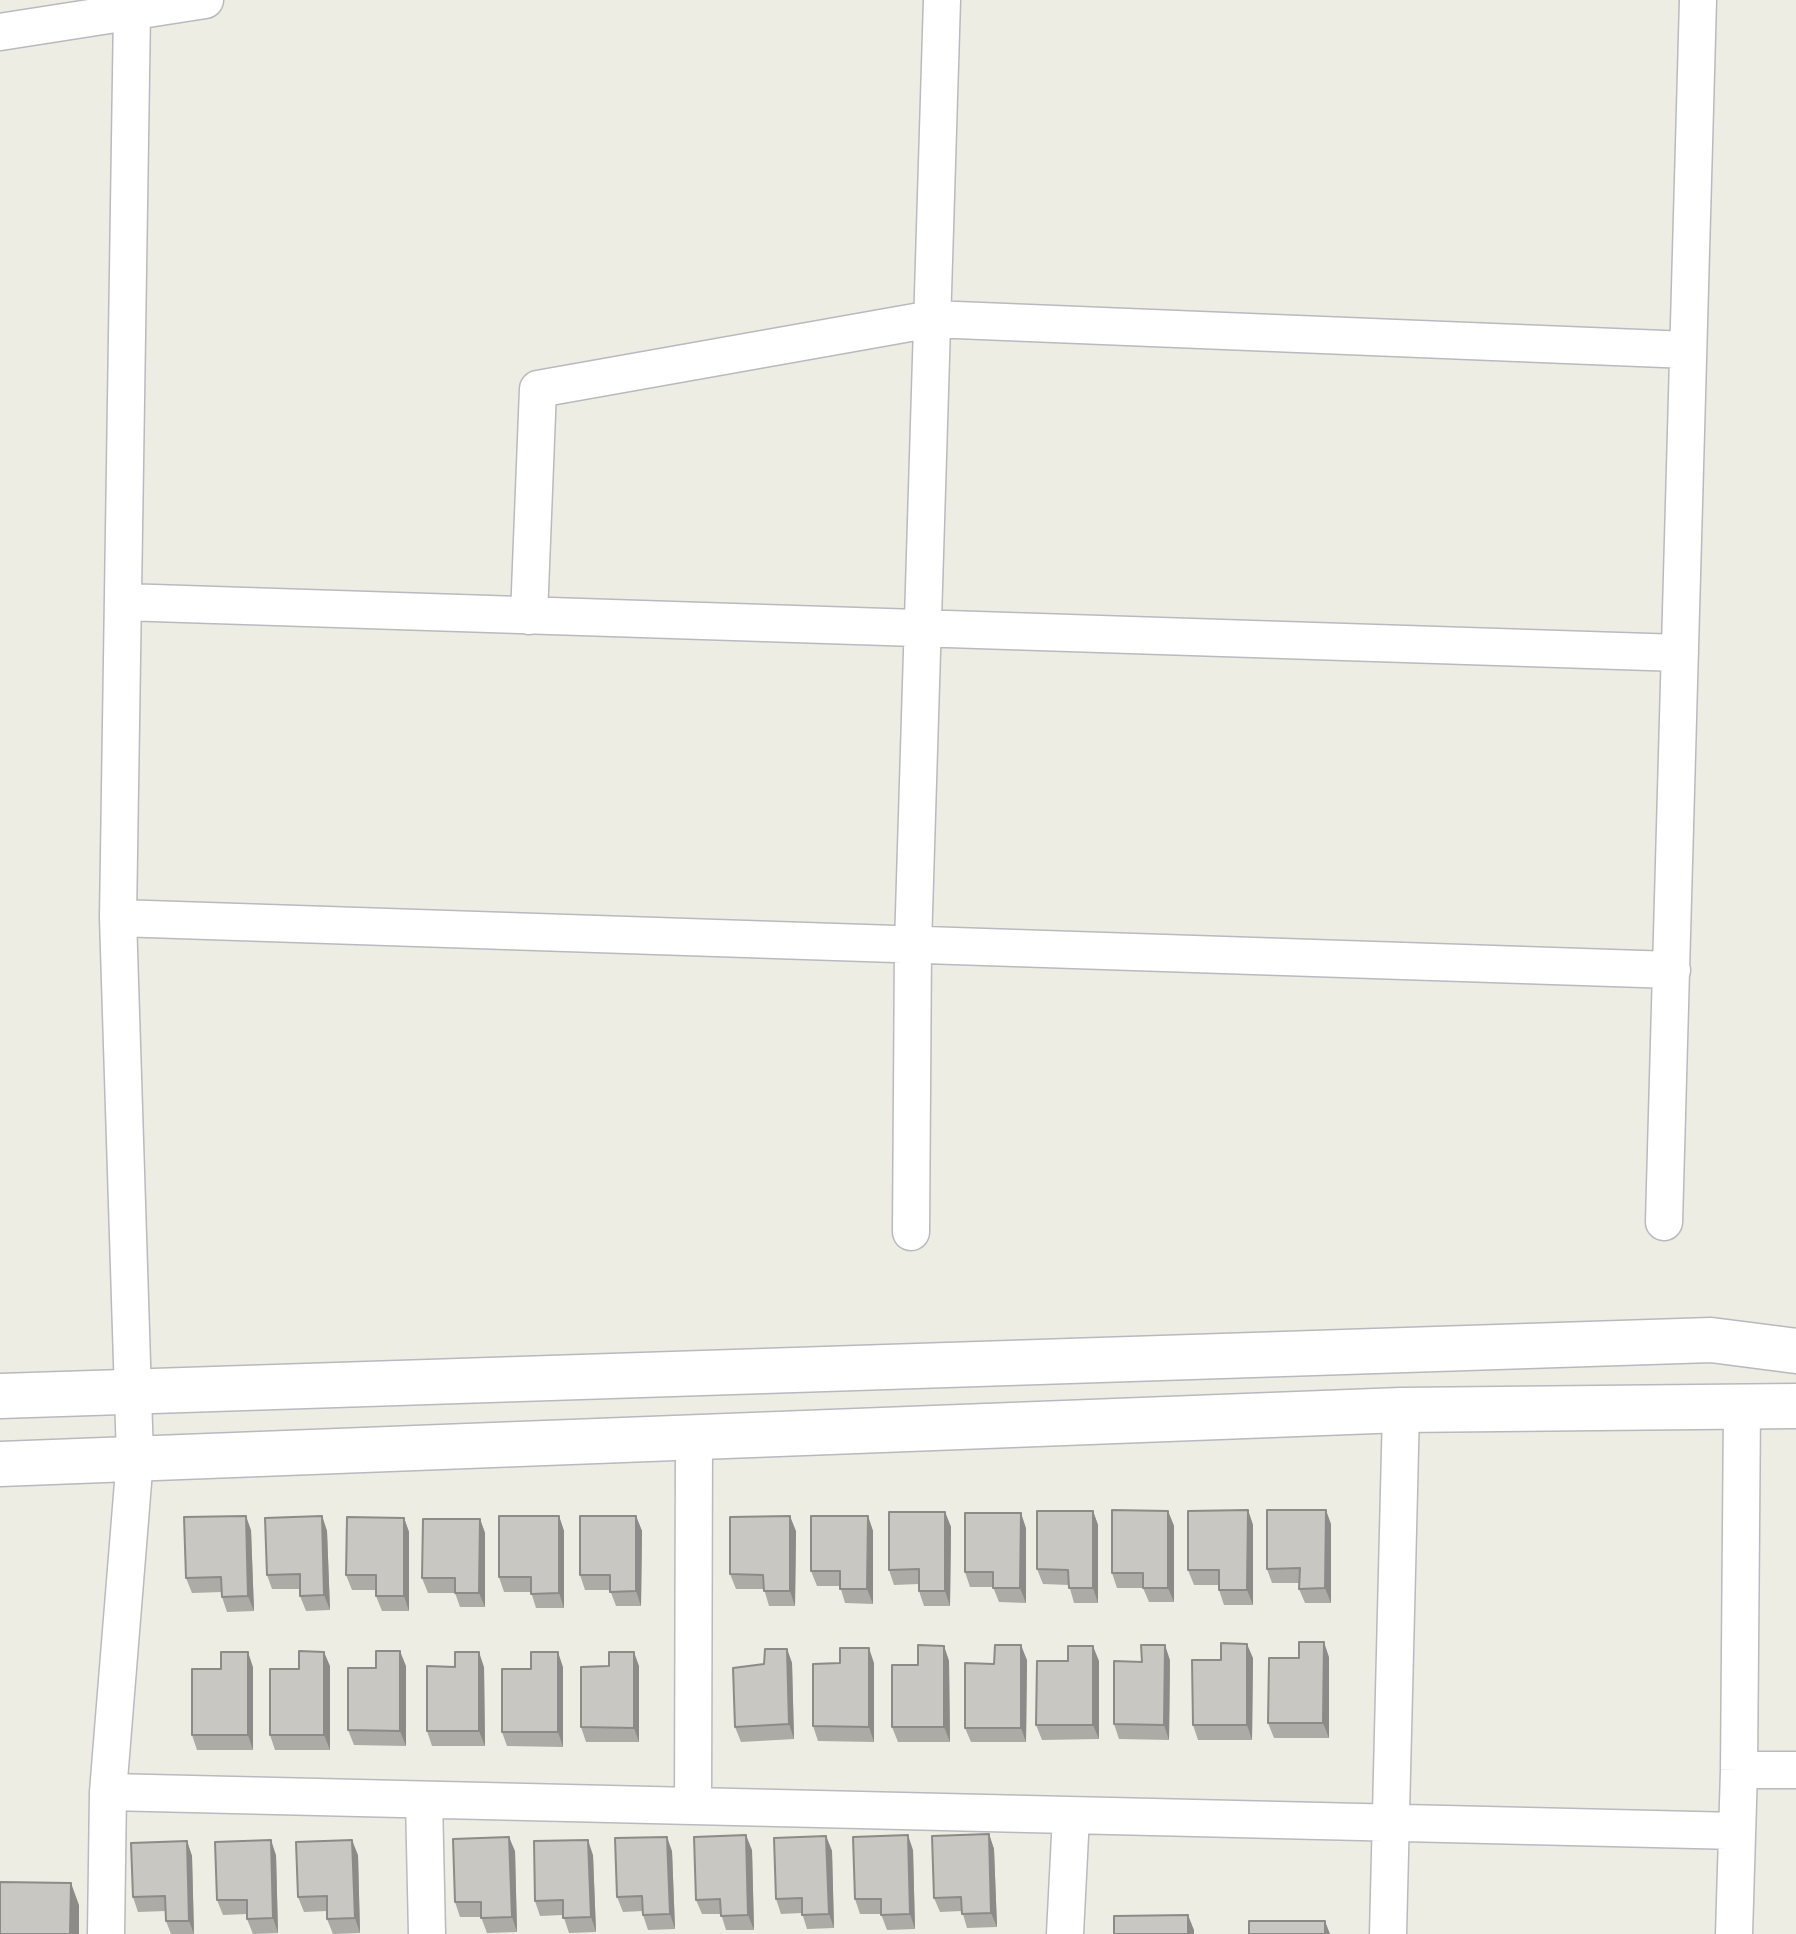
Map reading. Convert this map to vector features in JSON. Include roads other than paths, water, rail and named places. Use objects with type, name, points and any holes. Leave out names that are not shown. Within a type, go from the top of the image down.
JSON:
[{"type":"street","points":[[911,1232],[913,945],[942,0]]},
{"type":"street","points":[[1664,1222],[1698,0]]},
{"type":"street","points":[[0,32],[197,1]]},
{"type":"street","points":[[106,1934],[108,1792],[135,1458],[118,918],[132,11]]},
{"type":"street","points":[[529,616],[538,389],[932,319],[1688,350]]},
{"type":"street","points":[[123,602],[1680,653]]},
{"type":"street","points":[[118,918],[1672,970]]},
{"type":"street","points":[[0,1396],[1711,1340],[1796,1351]]},
{"type":"street","points":[[0,1464],[1401,1410],[1796,1406]]},
{"type":"street","points":[[1734,1934],[1739,1770],[1742,1407]]},
{"type":"street","points":[[1388,1934],[1401,1410]]},
{"type":"street","points":[[693,1806],[694,1436]]},
{"type":"street","points":[[1739,1770],[1796,1770]]},
{"type":"street","points":[[108,1792],[1737,1831]]},
{"type":"street","points":[[424,1800],[427,1934]]},
{"type":"street","points":[[1065,1934],[1071,1816]]}]
